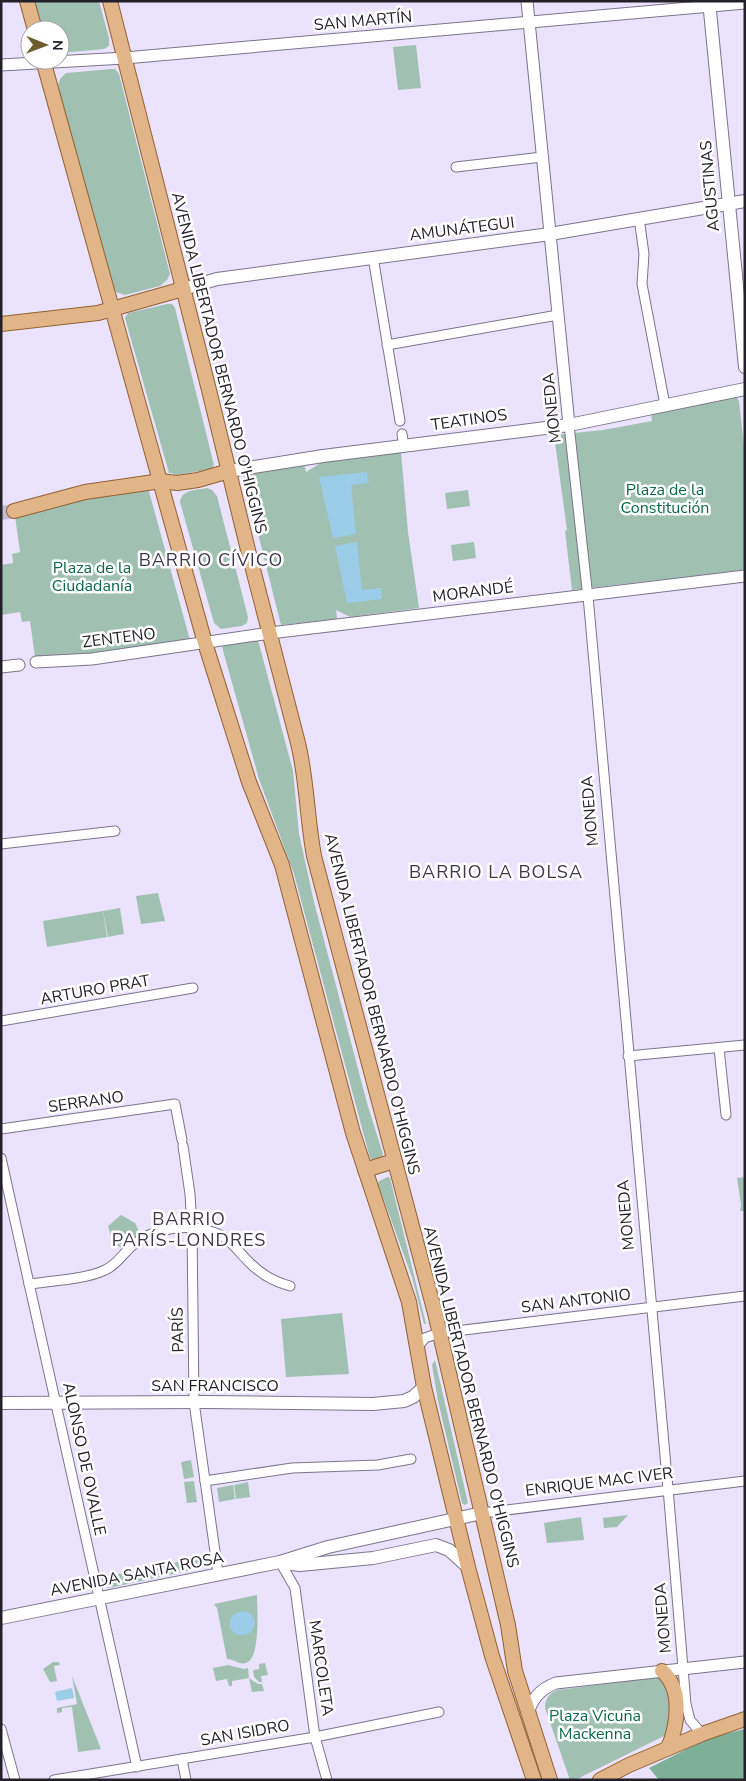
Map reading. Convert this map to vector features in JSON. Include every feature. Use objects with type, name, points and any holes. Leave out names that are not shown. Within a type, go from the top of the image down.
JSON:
[{"type":"main road","points":[[27,1],[32,20]]},
{"type":"main road","name":"AVENIDA LIBERTADOR BERNARDO O'HIGGINS","points":[[110,1],[301,757],[314,856],[439,1333],[508,1625],[515,1671],[550,1780]]},
{"type":"main road","name":"AGUSTINAS","points":[[709,4],[745,367]]},
{"type":"main road","points":[[46,70],[206,643],[244,767],[282,865],[353,1133],[401,1273],[409,1302],[424,1388],[468,1567],[492,1656],[534,1780]]},
{"type":"main road","name":"AMUNÁTEGUI","points":[[183,289],[217,279],[374,256],[550,234],[745,201]]},
{"type":"main road","points":[[1,324],[98,313],[183,289]]},
{"type":"main road","name":"TEATINOS","points":[[14,511],[85,492],[161,481],[198,480],[229,471],[323,456],[570,425],[745,389]]},
{"type":"main road","points":[[365,1170],[394,1162]]},
{"type":"main road","name":"SAN FRANCISCO","points":[[1,1403],[394,1403],[409,1400],[424,1388]]},
{"type":"main road","name":"ENRIQUE MAC IVER","points":[[457,1518],[482,1513]]},
{"type":"main road","name":"AVENIDA SANTA ROSA","points":[[1,1618],[280,1562],[328,1547],[457,1518]]},
{"type":"main road","name":"AVENIDA SANTA ROSA","points":[[280,1562],[290,1565],[373,1558],[436,1545],[449,1550],[468,1567]]},
{"type":"main road","points":[[662,1671],[672,1681],[674,1692],[676,1723],[668,1748]]},
{"type":"main road","points":[[600,1780],[668,1748],[745,1719]]},
{"type":"street","name":"MONEDA","points":[[526,1],[588,595],[683,1668],[690,1720],[702,1734]]},
{"type":"street","name":"SAN MARTÍN","points":[[70,60],[125,58],[529,23],[709,4],[745,3]]},
{"type":"street","name":"SAN MARTÍN","points":[[1,65],[20,63]]},
{"type":"street","points":[[456,168],[542,157]]},
{"type":"street","points":[[639,218],[644,254],[642,284],[665,405]]},
{"type":"street","points":[[374,256],[400,421]]},
{"type":"street","points":[[387,345],[558,315]]},
{"type":"street","points":[[402,434],[404,447]]},
{"type":"street","name":"MORANDÉ","points":[[206,643],[270,633],[745,576]]},
{"type":"street","name":"ZENTENO","points":[[36,662],[92,659],[206,643]]},
{"type":"street","points":[[1,667],[19,665]]},
{"type":"street","points":[[1,844],[115,831]]},
{"type":"street","name":"ARTURO PRAT","points":[[1,1021],[193,988]]},
{"type":"street","points":[[628,1056],[745,1045]]},
{"type":"street","points":[[719,1048],[726,1115]]},
{"type":"street","name":"SERRANO","points":[[1,1129],[175,1104]]},
{"type":"street","name":"PARÍS","points":[[175,1104],[190,1194],[194,1402],[218,1573]]},
{"type":"street","name":"ALONSO DE OVALLE","points":[[1,1158],[137,1767]]},
{"type":"street","points":[[29,1284],[99,1273],[114,1264],[133,1245],[147,1236],[164,1230],[192,1228],[212,1232],[228,1239],[261,1272],[279,1283],[290,1286]]},
{"type":"street","name":"SAN ANTONIO","points":[[417,1348],[428,1336],[439,1333],[745,1296]]},
{"type":"street","points":[[205,1481],[292,1468],[378,1465],[411,1459]]},
{"type":"street","name":"ENRIQUE MAC IVER","points":[[482,1513],[745,1482]]},
{"type":"street","name":"MARCOLETA","points":[[280,1562],[295,1588],[316,1736],[327,1780]]},
{"type":"street","points":[[528,1715],[536,1696],[545,1688],[556,1684],[745,1662]]},
{"type":"street","name":"SAN ISIDRO","points":[[54,1780],[316,1736],[439,1712]]},
{"type":"street","points":[[1,1729],[15,1780]]},
{"type":"street","points":[[182,1759],[186,1780]]},
{"type":"green space","points":[[33,1],[99,1],[109,38],[109,46],[104,49],[70,52],[70,20],[38,20]]},
{"type":"green space","points":[[416,45],[421,88],[398,90],[393,47]]},
{"type":"green space","points":[[115,69],[119,74],[170,274],[167,280],[160,286],[125,295],[116,292],[112,287],[57,89],[60,79],[66,73]]},
{"type":"green space","points":[[172,304],[175,308],[214,465],[212,469],[176,475],[169,473],[125,318],[128,313]]},
{"type":"green space","name":"Plaza de la Constitución","points":[[737,398],[739,401],[745,456],[745,570],[572,590],[565,531],[567,530],[554,435],[603,430],[652,421],[651,414]]},
{"type":"green space","points":[[401,452],[408,532],[419,608],[350,617],[336,610],[337,619],[281,625],[243,474],[304,464],[306,472],[324,461]]},
{"type":"green space","name":"Plaza de la Ciudadanía","points":[[148,488],[190,640],[95,654],[35,657],[30,621],[22,622],[20,612],[1,615],[1,565],[13,563],[12,554],[20,552],[15,516],[80,497]]},
{"type":"green space","points":[[207,488],[212,490],[217,496],[248,617],[247,623],[242,626],[221,629],[214,623],[180,502],[187,492]]},
{"type":"green space","points":[[468,490],[470,506],[447,509],[445,493]]},
{"type":"green space","points":[[474,542],[476,558],[453,561],[451,545]]},
{"type":"green space","points":[[258,640],[293,771],[299,834],[314,902],[367,1103],[383,1154],[382,1157],[373,1160],[370,1158],[294,874],[259,779],[222,647],[223,645]]},
{"type":"green space","points":[[158,893],[165,921],[141,924],[136,896]]},
{"type":"green space","points":[[120,908],[124,934],[108,937],[103,911]]},
{"type":"green space","points":[[103,911],[107,937],[47,947],[43,921]]},
{"type":"green space","points":[[745,1177],[745,1211],[740,1211],[741,1205],[737,1178]]},
{"type":"green space","points":[[390,1178],[426,1324],[424,1324],[412,1277],[378,1184],[379,1181]]},
{"type":"green space","points":[[121,1215],[135,1223],[140,1233],[121,1248],[113,1242],[108,1226]]},
{"type":"green space","points":[[342,1313],[349,1374],[286,1377],[281,1319]]},
{"type":"green space","points":[[435,1360],[468,1503],[465,1505],[462,1503],[438,1401],[432,1365]]},
{"type":"green space","points":[[191,1460],[194,1477],[184,1479],[181,1462]]},
{"type":"green space","points":[[194,1481],[197,1502],[187,1503],[184,1482]]},
{"type":"green space","points":[[248,1482],[250,1497],[236,1499],[234,1485]]},
{"type":"green space","points":[[233,1485],[235,1499],[219,1502],[217,1488]]},
{"type":"green space","points":[[628,1515],[617,1527],[604,1528],[603,1518]]},
{"type":"green space","points":[[581,1517],[584,1540],[547,1543],[544,1523]]},
{"type":"green space","points":[[211,1555],[210,1566],[109,1588],[103,1586],[99,1578]]},
{"type":"green space","points":[[257,1595],[256,1643],[251,1659],[246,1663],[239,1663],[227,1659],[217,1608],[214,1604]]},
{"type":"green space","points":[[53,1662],[59,1662],[60,1665],[54,1666],[57,1681],[50,1682],[43,1669]]},
{"type":"green space","points":[[265,1663],[268,1675],[261,1676],[262,1682],[259,1682],[254,1677],[253,1670],[259,1669],[259,1664]]},
{"type":"green space","points":[[228,1665],[244,1669],[248,1668],[249,1678],[232,1681],[232,1686],[229,1686],[227,1679],[216,1681],[213,1668]]},
{"type":"green space","points":[[72,1676],[101,1749],[78,1752],[72,1707],[62,1708],[62,1712],[57,1713],[57,1708],[77,1704]]},
{"type":"green space","name":"Plaza Vicuña Mackenna","points":[[659,1677],[668,1685],[671,1721],[666,1735],[575,1780],[570,1780],[545,1708],[550,1695],[558,1690]]},
{"type":"green space","points":[[249,1678],[258,1684],[262,1684],[264,1691],[252,1692]]},
{"type":"green space","points":[[745,1729],[745,1780],[659,1780],[649,1768],[711,1737]]},
{"type":"water","points":[[367,472],[369,483],[351,485],[356,534],[333,538],[319,477]]},
{"type":"water","points":[[357,542],[362,590],[381,588],[382,599],[347,603],[335,546]]},
{"type":"water","points":[[242,1611],[250,1613],[255,1620],[253,1628],[249,1633],[238,1635],[230,1627],[230,1621],[234,1614]]},
{"type":"water","points":[[72,1688],[74,1698],[57,1701],[55,1692]]},
{"type":"tunnel","points":[[1,513],[14,511]]},
{"type":"district","name":"BARRIO CÍVICO","points":[[211,560]]},
{"type":"district","name":"BARRIO LA BOLSA","points":[[496,872]]},
{"type":"district","name":"BARRIO PARÍS-LONDRES","points":[[189,1229]]}]
